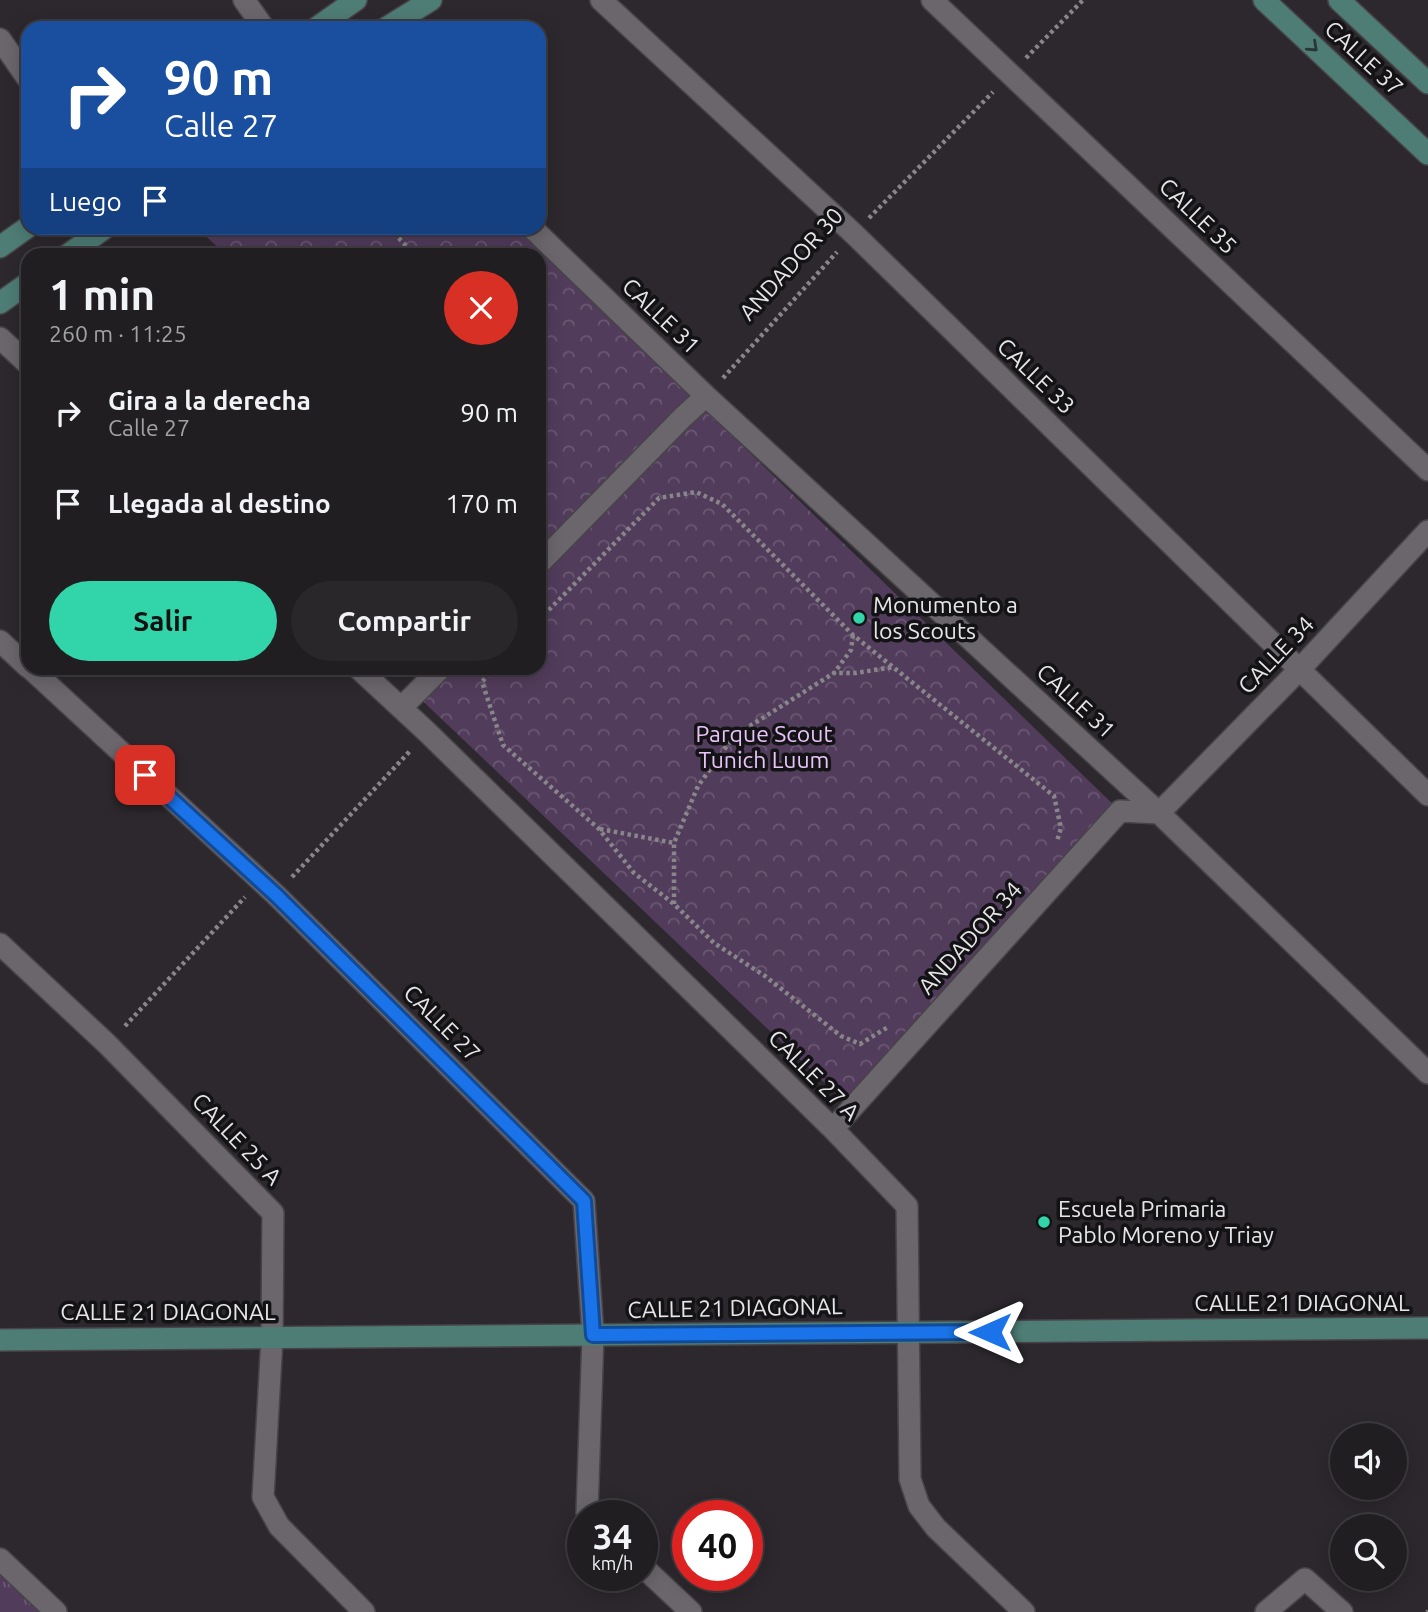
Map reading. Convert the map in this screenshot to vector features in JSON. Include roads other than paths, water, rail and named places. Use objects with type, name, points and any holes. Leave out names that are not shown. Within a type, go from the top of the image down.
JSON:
[{"type":"street","points":[[244,0],[259,21]]},
{"type":"street","points":[[330,21],[356,0]]},
{"type":"street","points":[[397,21],[431,0]]},
{"type":"street","name":"CALLE 33","points":[[601,0],[854,234],[1428,795]]},
{"type":"street","name":"CALLE 35","points":[[932,0],[1428,471]]},
{"type":"street","name":"CALLE 37","points":[[1264,0],[1428,154]]},
{"type":"street","name":"CALLE 37","points":[[1339,0],[1428,83]]},
{"type":"street","points":[[0,39],[21,69]]},
{"type":"street","points":[[0,247],[21,232]]},
{"type":"street","points":[[77,248],[95,235]]},
{"type":"street","name":"CALLE 31","points":[[540,235],[706,397],[1159,813],[1428,1073]]},
{"type":"street","points":[[0,303],[21,288]]},
{"type":"street","points":[[0,338],[21,358]]},
{"type":"street","points":[[546,557],[683,417],[706,397]]},
{"type":"street","name":"CALLE 34","points":[[1159,813],[1299,670],[1428,531]]},
{"type":"street","name":"CALLE 27","points":[[0,641],[21,661]]},
{"type":"street","name":"CALLE 27","points":[[37,675],[268,888],[584,1201],[593,1335],[587,1500]]},
{"type":"street","name":"CALLE 27 A","points":[[366,675],[833,1129],[907,1206],[910,1479],[919,1506],[936,1528],[1024,1612]]},
{"type":"street","points":[[401,708],[433,675]]},
{"type":"street","name":"ANDADOR 34","points":[[833,1129],[1120,811],[1159,813]]},
{"type":"street","name":"CALLE 25 A","points":[[0,944],[107,1044],[272,1213],[272,1338],[263,1497],[279,1526],[363,1612]]},
{"type":"street","name":"CALLE 21 DIAGONAL","points":[[0,1340],[1428,1328]]},
{"type":"street","points":[[0,1559],[56,1612]]},
{"type":"street","points":[[1266,1612],[1305,1578],[1342,1612]]},
{"type":"street","points":[[658,1581],[691,1612]]},
{"type":"place","name":"Monumento a los Scouts","points":[[859,618]]},
{"type":"place","name":"Escuela Primaria Pablo Moreno y Triay","points":[[1044,1222]]},
{"type":"park label","name":"Parque Scout Tunich Luum","points":[[764,747]]}]
